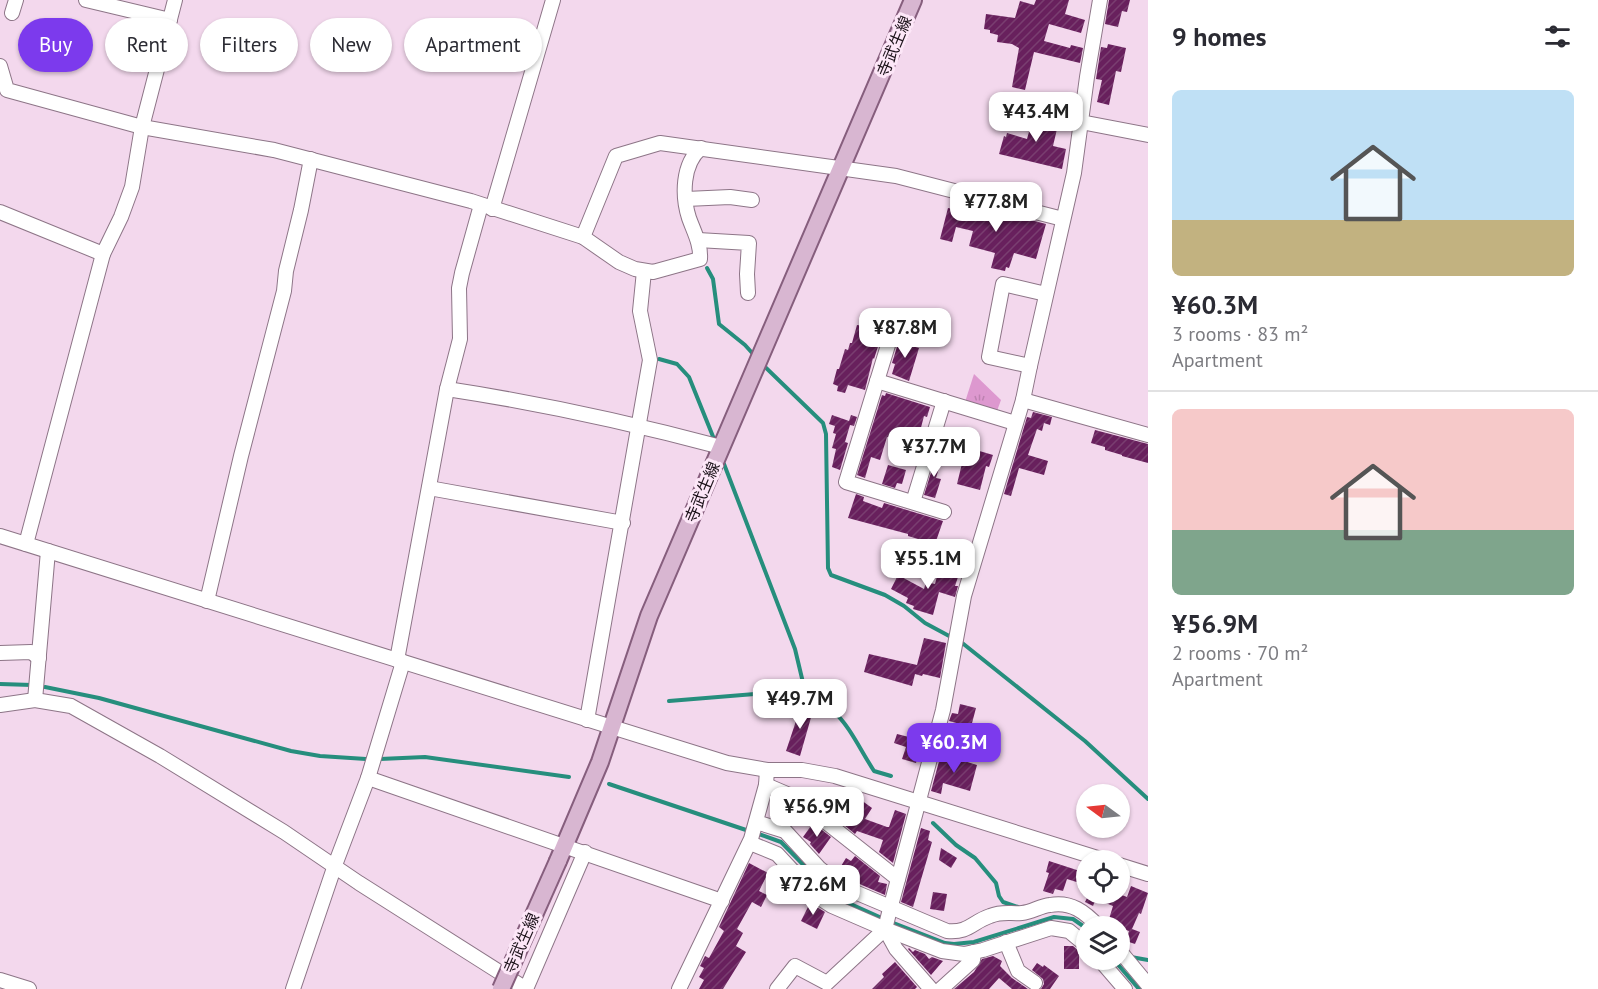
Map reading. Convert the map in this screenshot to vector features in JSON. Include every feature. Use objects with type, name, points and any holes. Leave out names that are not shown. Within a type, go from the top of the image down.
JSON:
[{"type":"main road","name":"寺武生線","points":[[501,989],[558,861],[612,728],[649,616],[913,0]]},
{"type":"street","points":[[86,0],[162,18]]},
{"type":"street","points":[[170,18],[175,0]]},
{"type":"street","points":[[293,989],[335,865],[368,778],[400,661],[447,389],[460,339],[459,288],[462,273],[487,207],[553,0]]},
{"type":"street","points":[[777,989],[795,966],[827,983],[885,928],[943,710],[964,596],[1023,400],[1074,173],[1100,0]]},
{"type":"street","points":[[0,66],[7,90],[142,127],[274,150],[311,159],[487,207],[583,237],[619,262],[644,271],[664,270],[700,259],[701,249],[689,217],[686,199],[687,168],[693,155],[701,148]]},
{"type":"street","points":[[26,544],[103,254],[121,217],[132,187],[142,127],[156,72]]},
{"type":"street","points":[[1082,122],[1148,135]]},
{"type":"street","points":[[583,237],[616,156],[660,143],[896,176],[1064,219]]},
{"type":"street","points":[[207,601],[241,456],[284,291],[286,271],[311,159]]},
{"type":"street","points":[[686,199],[730,197],[752,200]]},
{"type":"street","points":[[0,212],[103,254]]},
{"type":"street","points":[[698,240],[749,243],[748,293]]},
{"type":"street","points":[[587,720],[640,425],[650,356],[640,311],[644,271]]},
{"type":"street","points":[[1030,366],[989,357],[1003,284],[1046,294]]},
{"type":"street","points":[[892,330],[846,482],[944,512]]},
{"type":"street","points":[[877,381],[1015,423]]},
{"type":"street","points":[[447,389],[640,425],[721,447]]},
{"type":"street","points":[[1023,400],[1148,435]]},
{"type":"street","points":[[914,502],[944,401]]},
{"type":"street","points":[[429,488],[623,522]]},
{"type":"street","points":[[0,536],[727,763],[767,770],[802,770],[827,774],[1076,851]]},
{"type":"street","points":[[35,700],[48,551]]},
{"type":"street","points":[[0,653],[31,652],[39,658]]},
{"type":"street","points":[[0,705],[35,700],[71,705],[285,832],[359,883],[526,989],[585,852]]},
{"type":"street","points":[[679,989],[751,841],[766,785],[767,770]]},
{"type":"street","points":[[368,778],[722,901]]},
{"type":"street","points":[[766,785],[781,791],[812,811],[898,879]]},
{"type":"street","points":[[756,823],[785,831],[819,868],[843,887],[890,910],[947,931],[975,929],[985,918],[996,914],[1011,911],[1022,913],[1052,904],[1081,909],[1088,916]]},
{"type":"street","points":[[751,841],[777,854],[808,888],[838,910],[942,951],[959,954],[980,950],[1056,928],[1069,931],[1076,937]]},
{"type":"street","points":[[1130,868],[1148,874]]},
{"type":"street","points":[[885,928],[896,949],[931,989]]},
{"type":"street","points":[[941,989],[973,960],[980,950],[975,929]]},
{"type":"street","points":[[1006,942],[1018,971],[1035,983]]},
{"type":"street","points":[[1130,963],[1148,985]]},
{"type":"street","points":[[1109,970],[1125,989]]},
{"type":"street","points":[[0,980],[29,989]]},
{"type":"green space","points":[[974,374],[1001,400],[997,411],[965,402]]},
{"type":"building","points":[[1036,0],[1069,0],[1065,14],[1085,20],[1081,33],[1049,24],[1044,41],[1070,48],[1071,45],[1083,48],[1080,63],[1034,52],[1025,90],[1012,87],[1019,48],[1012,44],[997,42],[998,35],[984,29],[986,14],[1015,18],[1020,1],[1034,5]]},
{"type":"building","points":[[1109,0],[1130,0],[1127,12],[1122,11],[1118,27],[1105,24]]},
{"type":"building","points":[[1108,44],[1126,48],[1121,72],[1116,71],[1109,105],[1097,102],[1102,80],[1096,79],[1101,47],[1107,48]]},
{"type":"building","points":[[1044,111],[1057,114],[1054,128],[1057,129],[1053,146],[1066,149],[1062,169],[999,154],[1007,133],[1027,139],[1034,114],[1043,116]]},
{"type":"building","points":[[969,204],[1046,224],[1036,259],[1014,253],[1009,268],[1006,267],[1005,271],[991,268],[995,253],[969,246],[973,231],[956,227],[952,242],[940,239],[948,208],[967,212]]},
{"type":"building","points":[[865,320],[876,323],[873,334],[881,337],[865,390],[848,385],[845,393],[837,391],[838,386],[833,384],[837,369],[839,369],[845,349],[848,350],[852,343],[857,325],[863,326]]},
{"type":"building","points":[[900,337],[914,341],[912,346],[919,348],[909,381],[892,374],[895,364],[892,363]]},
{"type":"building","points":[[886,393],[930,407],[927,417],[924,416],[917,443],[887,437],[880,460],[871,457],[865,478],[857,475],[882,395],[885,396]]},
{"type":"building","points":[[1033,412],[1052,417],[1050,425],[1044,423],[1042,431],[1037,429],[1028,455],[1048,461],[1044,475],[1019,468],[1011,496],[1004,494],[1027,417],[1031,418]]},
{"type":"building","points":[[832,415],[849,421],[851,415],[857,417],[854,426],[850,425],[845,442],[848,443],[840,470],[832,467],[836,449],[832,448],[836,434],[833,433],[835,426],[829,424]]},
{"type":"building","points":[[1095,430],[1148,444],[1148,463],[1122,456],[1091,443]]},
{"type":"building","points":[[945,432],[964,437],[960,450],[941,445]]},
{"type":"building","points":[[966,447],[993,455],[989,467],[986,466],[980,490],[957,484]]},
{"type":"building","points":[[937,453],[943,455],[936,478],[941,479],[935,498],[924,495]]},
{"type":"building","points":[[888,465],[906,470],[902,484],[897,483],[895,488],[882,484]]},
{"type":"building","points":[[856,494],[864,497],[863,501],[882,508],[884,503],[943,521],[935,544],[908,536],[908,534],[848,518]]},
{"type":"building","points":[[940,565],[954,569],[953,573],[959,574],[955,586],[958,586],[955,597],[939,592],[933,615],[913,609],[914,606],[906,603],[908,598],[891,589],[898,575],[924,589],[926,582],[935,584]]},
{"type":"building","points":[[924,638],[946,643],[940,678],[915,674],[912,686],[864,672],[869,654],[917,665]]},
{"type":"building","points":[[805,704],[814,707],[800,756],[786,751],[801,706],[804,707]]},
{"type":"building","points":[[960,704],[976,708],[971,727],[949,721],[952,713],[958,714]]},
{"type":"building","points":[[912,727],[925,731],[916,763],[902,759],[906,747],[894,743],[897,734],[909,737]]},
{"type":"building","points":[[941,754],[977,765],[970,791],[943,783],[941,794],[931,791]]},
{"type":"building","points":[[846,796],[858,805],[861,800],[872,808],[865,819],[887,827],[889,827],[895,810],[906,814],[893,863],[879,852],[883,840],[857,831],[855,834],[832,815]]},
{"type":"building","points":[[813,823],[831,837],[819,854],[810,844],[811,842],[803,837]]},
{"type":"building","points":[[921,828],[930,831],[928,840],[932,842],[913,907],[901,902]]},
{"type":"building","points":[[941,848],[957,858],[951,868],[939,860]]},
{"type":"building","points":[[855,856],[880,876],[878,882],[887,884],[885,895],[848,879],[838,871],[846,858],[851,861]]},
{"type":"building","points":[[1049,861],[1076,870],[1076,882],[1067,879],[1063,891],[1055,889],[1053,894],[1043,891],[1049,873],[1046,872]]},
{"type":"building","points":[[749,863],[768,873],[759,891],[767,895],[761,907],[752,902],[737,929],[743,933],[736,946],[746,952],[723,989],[699,989],[704,980],[699,977],[704,968],[700,966],[705,956],[709,958],[724,931],[719,927]]},
{"type":"building","points":[[1131,886],[1148,893],[1141,914],[1139,913],[1132,929],[1140,932],[1135,944],[1130,942],[1130,916],[1110,916],[1113,906],[1108,904],[1130,904]]},
{"type":"building","points":[[933,892],[947,894],[944,911],[930,909]]},
{"type":"building","points":[[810,903],[825,912],[817,929],[801,921]]},
{"type":"building","points":[[1064,946],[1073,946],[1076,948],[1076,969],[1064,969]]},
{"type":"building","points":[[909,948],[913,952],[915,950],[925,954],[929,959],[932,957],[943,961],[931,975]]},
{"type":"building","points":[[993,956],[1002,961],[1000,966],[1012,978],[1028,989],[1012,989],[999,978],[989,989],[954,989],[974,972],[982,959]]},
{"type":"building","points":[[895,962],[917,987],[915,989],[872,989],[884,977],[882,974]]},
{"type":"building","points":[[1037,963],[1043,967],[1044,965],[1059,976],[1050,989],[1041,989],[1044,984],[1043,979],[1032,970]]},
{"type":"waterway","points":[[707,268],[713,279],[719,324],[754,355]]},
{"type":"waterway","points":[[659,359],[677,364],[689,377],[714,439]]},
{"type":"waterway","points":[[763,365],[823,423],[826,434],[828,568],[831,575],[885,595],[904,606],[925,623],[951,637]]},
{"type":"waterway","points":[[724,464],[795,649],[805,691],[813,698]]},
{"type":"waterway","points":[[961,642],[1085,741],[1148,799]]},
{"type":"waterway","points":[[0,684],[32,685]]},
{"type":"waterway","points":[[45,687],[99,698],[291,751],[320,756],[366,759]]},
{"type":"waterway","points":[[669,701],[781,692]]},
{"type":"waterway","points":[[786,693],[819,701],[831,709],[849,730],[874,771],[891,776]]},
{"type":"waterway","points":[[380,759],[425,757],[569,777]]},
{"type":"waterway","points":[[609,784],[749,831]]},
{"type":"waterway","points":[[933,823],[956,845],[975,858],[996,883],[1003,902],[1018,907]]},
{"type":"waterway","points":[[756,833],[781,842],[835,897],[884,919]]},
{"type":"waterway","points":[[891,922],[945,943],[954,944],[974,942],[1054,917],[1076,921]]},
{"type":"waterway","points":[[1131,957],[1148,960]]},
{"type":"waterway","points":[[1123,970],[1139,989]]}]
